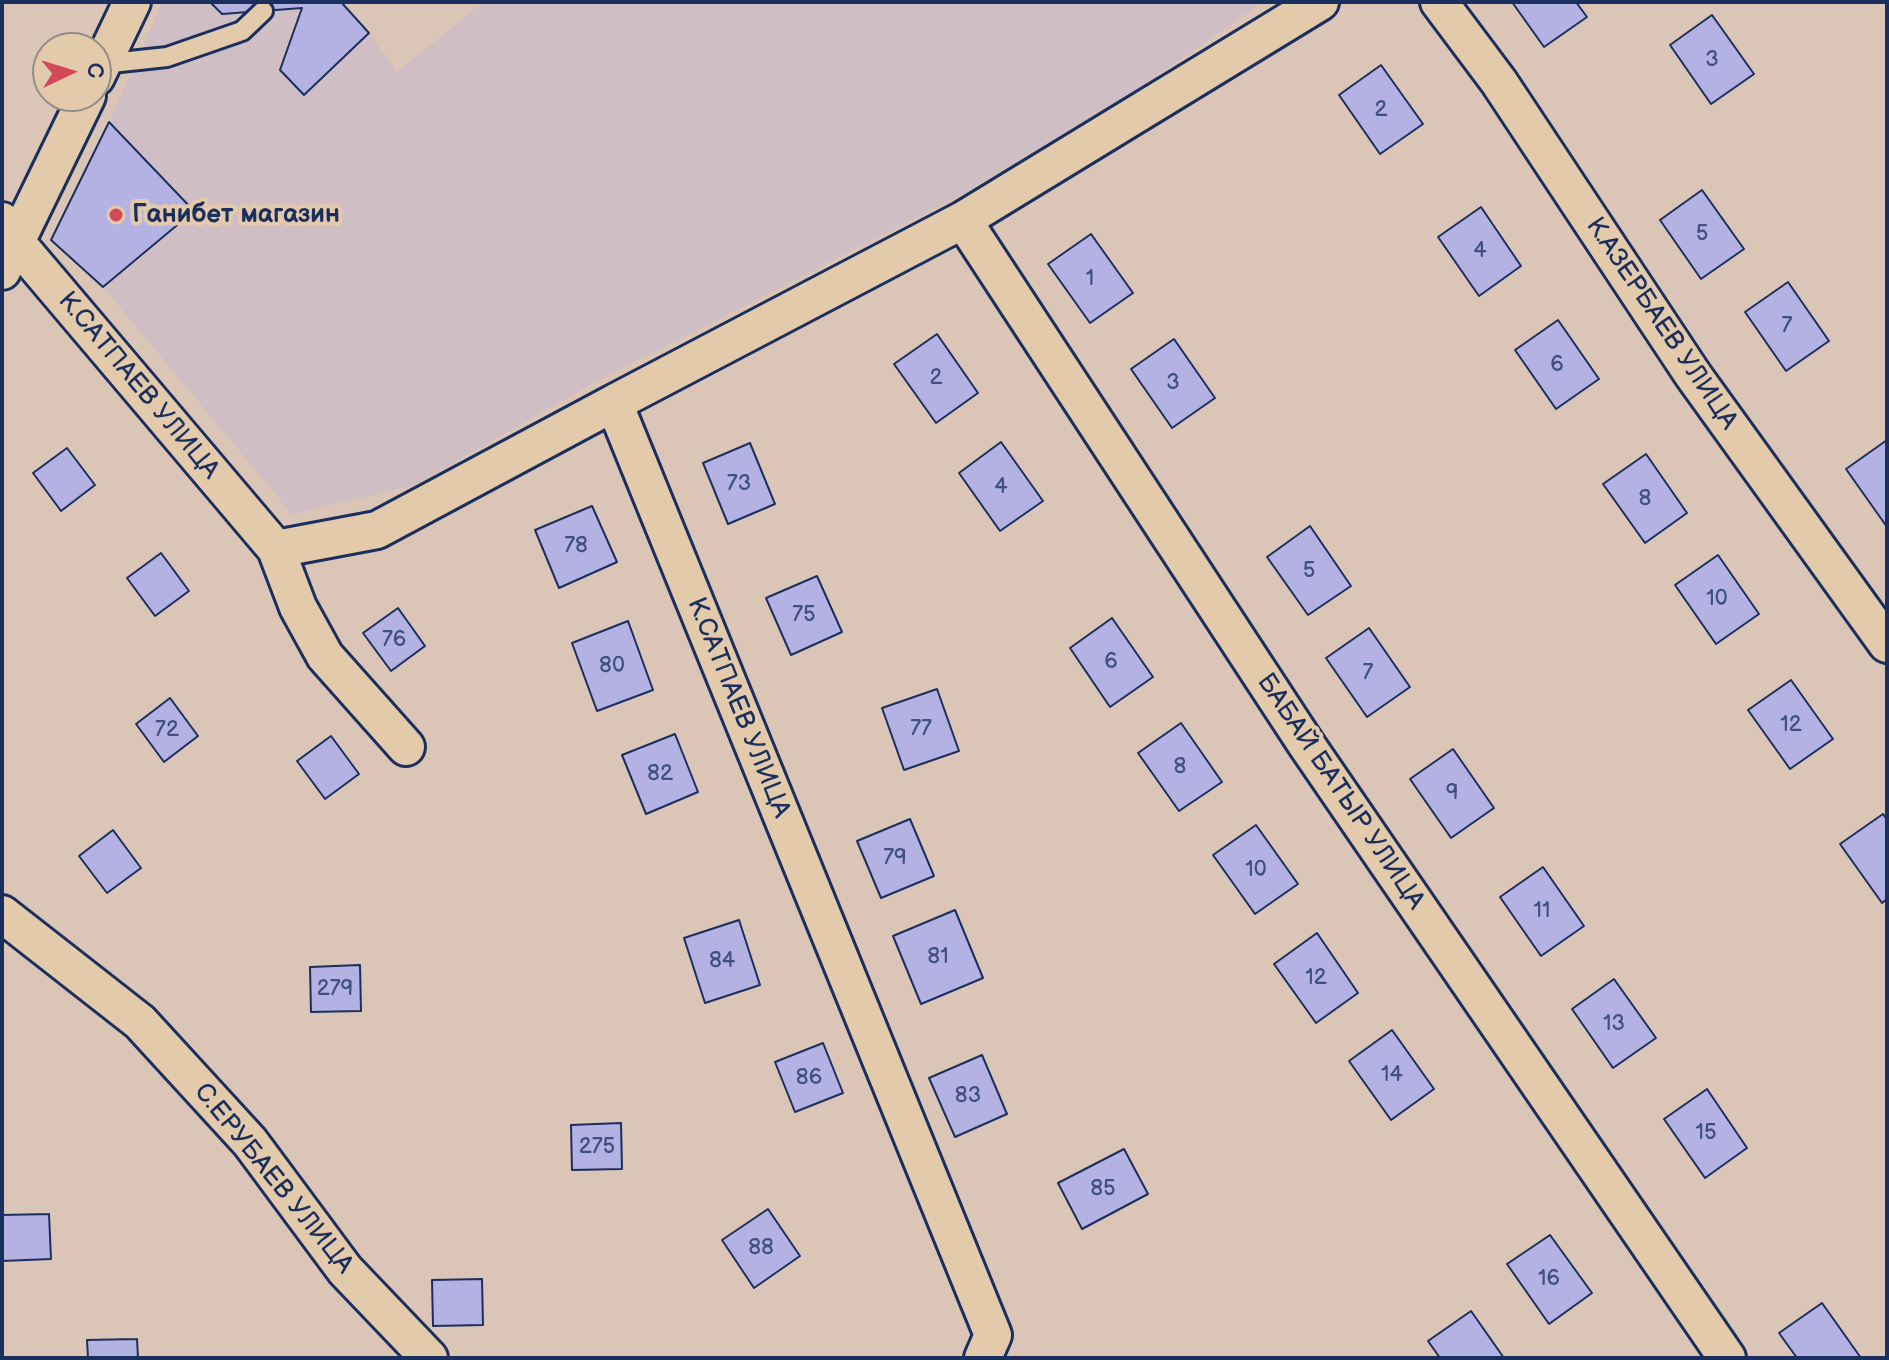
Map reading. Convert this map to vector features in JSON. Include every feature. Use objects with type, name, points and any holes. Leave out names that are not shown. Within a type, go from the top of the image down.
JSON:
[{"type":"street","points":[[112,43],[132,2]]},
{"type":"street","points":[[276,549],[377,530],[963,220],[1320,2]]},
{"type":"street","name":"К.АЗЕРБАЕВ УЛИЦА","points":[[1439,2],[1499,82],[1693,375],[1887,644]]},
{"type":"street","points":[[7,245],[78,112]]},
{"type":"street","name":"БАБАЙ БАТЫР УЛИЦА","points":[[963,220],[1306,744],[1727,1358]]},
{"type":"street","name":"К.САТПАЕВ УЛИЦА","points":[[7,245],[276,549],[298,607],[325,656],[406,747]]},
{"type":"street","name":"К.САТПАЕВ УЛИЦА","points":[[614,403],[993,1335],[983,1358]]},
{"type":"street","name":"С.ЕРУБАЕВ УЛИЦА","points":[[2,914],[22,926],[140,1022],[250,1142],[345,1270],[429,1358]]},
{"type":"lane","points":[[112,68],[167,57],[242,31],[263,11]]},
{"type":"shaded area","points":[[163,2],[341,2],[369,33],[397,72],[484,2],[1263,2],[1121,101],[959,196],[588,386],[415,485],[292,514],[103,287],[194,211],[109,122]]},
{"type":"building","points":[[210,2],[341,2],[369,33],[304,95],[280,70],[302,8],[222,14]]},
{"type":"building","points":[[1512,2],[1576,2],[1587,17],[1544,47]]},
{"type":"building","points":[[1712,15],[1754,74],[1711,104],[1670,45]]},
{"type":"building","points":[[1381,65],[1423,124],[1380,154],[1339,95]]},
{"type":"building","points":[[109,122],[194,211],[103,287],[51,240]]},
{"type":"building","points":[[1702,190],[1744,249],[1701,279],[1660,220]]},
{"type":"building","points":[[1481,207],[1521,266],[1479,296],[1438,237]]},
{"type":"building","points":[[1091,234],[1133,293],[1090,323],[1048,264]]},
{"type":"building","points":[[1788,282],[1829,341],[1786,371],[1745,312]]},
{"type":"building","points":[[1558,320],[1599,379],[1556,409],[1515,350]]},
{"type":"building","points":[[937,334],[978,393],[936,423],[894,364]]},
{"type":"building","points":[[1174,339],[1215,398],[1172,428],[1131,369]]},
{"type":"building","points":[[1887,440],[1887,527],[1846,469]]},
{"type":"building","points":[[1001,442],[1043,501],[1000,531],[959,473]]},
{"type":"building","points":[[750,443],[775,504],[728,524],[703,463]]},
{"type":"building","points":[[67,448],[95,485],[61,511],[33,473]]},
{"type":"building","points":[[1646,454],[1687,513],[1645,543],[1603,484]]},
{"type":"building","points":[[592,506],[617,562],[559,588],[535,530]]},
{"type":"building","points":[[1310,526],[1351,586],[1308,615],[1267,557]]},
{"type":"building","points":[[161,553],[189,591],[155,616],[127,578]]},
{"type":"building","points":[[1718,555],[1759,614],[1716,644],[1675,585]]},
{"type":"building","points":[[817,576],[842,632],[791,655],[766,598]]},
{"type":"building","points":[[398,608],[425,646],[391,671],[363,633]]},
{"type":"building","points":[[1112,618],[1153,677],[1110,707],[1070,648]]},
{"type":"building","points":[[628,621],[653,690],[597,711],[572,643]]},
{"type":"building","points":[[1369,628],[1410,687],[1367,717],[1326,658]]},
{"type":"building","points":[[1791,680],[1833,739],[1790,769],[1748,710]]},
{"type":"building","points":[[937,689],[959,751],[904,770],[882,708]]},
{"type":"building","points":[[170,698],[198,736],[164,762],[136,724]]},
{"type":"building","points":[[1181,723],[1222,782],[1179,811],[1138,753]]},
{"type":"building","points":[[675,734],[698,792],[646,814],[622,755]]},
{"type":"building","points":[[331,736],[359,774],[325,799],[297,761]]},
{"type":"building","points":[[1453,749],[1494,808],[1451,838],[1410,779]]},
{"type":"building","points":[[1883,814],[1887,820],[1887,899],[1882,903],[1840,844]]},
{"type":"building","points":[[910,819],[934,876],[881,898],[857,841]]},
{"type":"building","points":[[1256,825],[1298,884],[1255,914],[1213,855]]},
{"type":"building","points":[[113,830],[141,868],[107,893],[79,856]]},
{"type":"building","points":[[1543,867],[1584,926],[1541,956],[1500,897]]},
{"type":"building","points":[[955,910],[983,978],[921,1004],[893,936]]},
{"type":"building","points":[[739,920],[760,985],[705,1003],[684,938]]},
{"type":"building","points":[[1317,933],[1358,993],[1316,1023],[1274,964]]},
{"type":"building","points":[[360,965],[361,1011],[311,1012],[310,967]]},
{"type":"building","points":[[1614,979],[1656,1038],[1613,1068],[1572,1009]]},
{"type":"building","points":[[1392,1030],[1434,1089],[1391,1120],[1349,1061]]},
{"type":"building","points":[[823,1043],[843,1093],[795,1112],[775,1062]]},
{"type":"building","points":[[982,1055],[1007,1114],[955,1137],[929,1078]]},
{"type":"building","points":[[1707,1089],[1747,1148],[1705,1178],[1664,1119]]},
{"type":"building","points":[[621,1123],[622,1169],[572,1170],[571,1125]]},
{"type":"building","points":[[1124,1149],[1148,1194],[1082,1229],[1058,1183]]},
{"type":"building","points":[[768,1209],[800,1256],[754,1288],[722,1240]]},
{"type":"building","points":[[49,1214],[51,1259],[2,1261],[2,1215]]},
{"type":"building","points":[[1550,1235],[1592,1293],[1549,1324],[1507,1264]]},
{"type":"building","points":[[482,1279],[483,1325],[433,1326],[432,1280]]},
{"type":"building","points":[[1822,1303],[1861,1358],[1797,1358],[1779,1333]]},
{"type":"building","points":[[1471,1311],[1504,1358],[1440,1358],[1428,1341]]},
{"type":"building","points":[[137,1339],[138,1358],[88,1358],[87,1340]]},
{"type":"place","name":"Ганибет магазин","points":[[116,215]]}]
